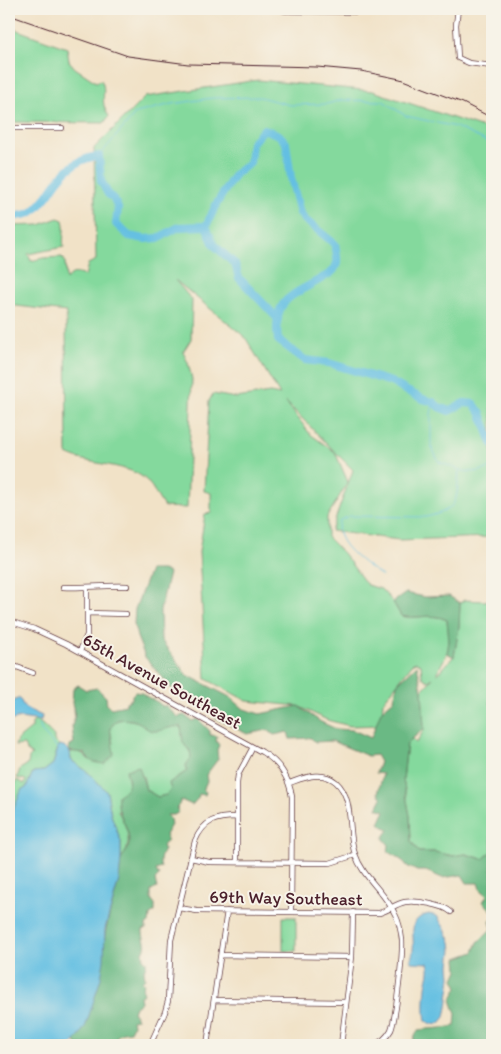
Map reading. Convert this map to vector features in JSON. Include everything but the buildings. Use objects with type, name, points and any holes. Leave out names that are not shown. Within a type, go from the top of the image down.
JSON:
[{"type":"street","points":[[276,9],[398,12]]},
{"type":"street","points":[[458,9],[456,25],[458,58],[469,63],[492,66]]},
{"type":"street","points":[[9,128],[62,128]]},
{"type":"street","points":[[63,588],[99,588],[104,585],[127,586]]},
{"type":"street","points":[[80,651],[87,635],[87,588]]},
{"type":"street","points":[[88,613],[126,614]]},
{"type":"street","name":"65th Avenue Southeast","points":[[9,621],[40,632],[80,651],[268,755],[278,764],[289,783]]},
{"type":"street","points":[[9,666],[34,673]]},
{"type":"street","points":[[237,862],[238,775],[253,747]]},
{"type":"street","points":[[291,911],[293,805],[289,783],[315,775],[329,778],[337,784],[347,801],[350,835],[355,855],[367,877],[392,908],[400,927],[402,946],[393,1020],[388,1035],[374,1045]]},
{"type":"street","points":[[161,1045],[151,1043],[168,1001],[171,940],[198,834],[207,824],[220,818],[238,817]]},
{"type":"street","points":[[191,858],[209,862],[330,863],[355,855]]},
{"type":"street","name":"69th Way Southeast","points":[[179,908],[197,911],[379,913],[410,902],[442,907],[451,912]]},
{"type":"street","points":[[207,1045],[227,911]]},
{"type":"street","points":[[341,1045],[352,957],[353,912]]},
{"type":"street","points":[[221,955],[352,957]]},
{"type":"street","points":[[214,1000],[346,1002]]},
{"type":"green space","points":[[9,27],[67,48],[69,61],[75,68],[96,82],[101,80],[104,88],[104,106],[109,116],[104,123],[9,122]]},
{"type":"green space","points":[[258,80],[373,91],[486,129],[492,135],[492,537],[399,540],[331,531],[353,470],[286,402],[310,434],[335,452],[348,482],[327,517],[327,537],[343,553],[367,585],[381,589],[393,602],[401,616],[429,616],[447,620],[449,644],[437,675],[454,656],[459,627],[460,603],[464,600],[485,601],[492,599],[492,686],[490,703],[492,707],[492,818],[490,820],[492,852],[483,859],[466,854],[453,856],[435,852],[419,852],[411,841],[410,816],[403,780],[407,742],[412,739],[416,743],[424,730],[422,690],[433,678],[428,681],[422,677],[421,664],[413,663],[383,702],[381,725],[350,726],[327,720],[298,706],[247,701],[206,679],[199,552],[205,514],[211,513],[211,493],[204,491],[209,401],[213,394],[236,398],[270,393],[280,395],[245,337],[175,280],[192,300],[191,339],[183,352],[192,379],[187,508],[164,507],[147,481],[140,475],[67,454],[66,312],[9,305],[9,226],[39,225],[58,218],[63,220],[64,247],[28,254],[31,261],[62,257],[65,261],[66,280],[74,274],[85,276],[88,264],[96,260],[94,148],[145,97]]},
{"type":"green space","points":[[150,570],[163,570],[169,573],[160,611],[161,640],[187,675],[230,697],[244,709],[260,714],[298,706],[321,722],[336,729],[353,730],[371,738],[381,711],[394,700],[397,684],[417,665],[422,690],[424,729],[407,743],[403,780],[410,816],[411,841],[419,852],[435,852],[453,856],[465,854],[483,859],[492,851],[492,911],[483,902],[487,895],[480,889],[478,883],[467,883],[462,875],[442,878],[426,871],[417,871],[407,866],[388,851],[389,845],[383,838],[389,830],[379,823],[385,811],[377,808],[382,798],[378,793],[383,774],[376,773],[380,762],[376,755],[368,756],[332,741],[315,742],[311,738],[290,739],[288,732],[274,735],[268,730],[247,734],[214,717],[208,708],[173,690],[145,657],[134,624],[135,609]]},
{"type":"green space","points":[[406,593],[425,597],[449,596],[460,603],[459,627],[454,657],[447,653],[449,641],[447,620],[429,616],[401,616],[393,602]]},
{"type":"green space","points":[[78,685],[86,690],[97,688],[106,697],[107,705],[111,708],[126,705],[126,702],[132,699],[132,695],[135,692],[142,693],[162,706],[166,706],[178,717],[184,715],[192,721],[198,719],[210,731],[210,735],[217,736],[216,741],[219,745],[217,750],[218,759],[206,775],[207,781],[203,790],[206,792],[205,795],[199,794],[192,805],[181,800],[177,809],[179,812],[174,815],[167,815],[171,825],[165,835],[168,841],[162,846],[164,850],[160,859],[161,868],[156,870],[159,876],[155,880],[157,888],[151,891],[155,912],[150,915],[149,923],[146,925],[146,929],[143,930],[145,949],[143,952],[146,961],[145,978],[142,981],[144,983],[142,988],[144,994],[140,996],[141,1002],[135,1007],[133,1012],[137,1019],[132,1020],[133,1025],[130,1031],[123,1032],[116,1037],[119,1045],[77,1045],[75,1041],[79,1037],[104,943],[119,880],[121,860],[129,845],[129,837],[120,814],[118,795],[125,790],[128,784],[126,770],[139,766],[146,790],[158,797],[166,795],[171,790],[169,783],[187,771],[186,765],[191,758],[190,751],[183,743],[181,727],[152,731],[140,723],[126,719],[117,720],[110,728],[114,754],[105,764],[93,761],[84,753],[69,751],[70,745],[74,743],[72,726],[75,715],[72,703],[73,689]]},
{"type":"green space","points":[[126,719],[139,722],[146,728],[181,727],[183,743],[190,751],[192,758],[186,765],[187,771],[169,783],[171,790],[166,795],[158,797],[146,790],[143,776],[126,770],[129,784],[118,811],[128,835],[128,841],[125,853],[121,859],[121,841],[111,815],[107,792],[85,770],[71,760],[70,752],[81,753],[89,760],[113,744],[110,728],[117,720]]},
{"type":"green space","points":[[36,720],[54,736],[54,740],[59,745],[53,764],[44,771],[33,772],[26,788],[22,790],[9,820],[9,798],[17,780],[24,784],[26,780],[17,778],[20,769],[28,764],[29,758],[32,755],[26,750],[24,745],[15,746],[17,740],[32,728],[32,723]]},
{"type":"green space","points":[[283,917],[296,917],[296,951],[283,951]]},
{"type":"green space","points":[[492,928],[492,1045],[411,1045],[418,1030],[455,1026],[456,1014],[451,1000],[458,987],[454,979],[458,970],[457,958],[474,952],[478,942]]},
{"type":"water","points":[[19,698],[25,708],[42,716],[41,721],[20,718],[9,721],[10,703]]},
{"type":"water","points":[[59,745],[64,746],[70,752],[71,760],[90,774],[107,792],[111,815],[121,841],[119,880],[105,929],[104,961],[101,978],[86,1025],[79,1037],[71,1045],[9,1045],[9,820],[22,789],[26,788],[33,772],[44,771],[53,764]]},
{"type":"water","points":[[429,914],[437,916],[451,942],[452,950],[451,977],[445,1017],[440,1023],[432,1024],[426,1021],[425,1013],[426,987],[429,972],[428,963],[411,962],[414,924],[422,916]]},
{"type":"waterway","points":[[99,156],[136,113],[172,104],[212,98],[260,97],[290,105],[327,104],[341,100],[383,101],[406,116],[456,127],[492,144]]},
{"type":"waterway","points":[[9,217],[32,212],[69,169],[82,160],[99,156],[101,181],[118,208],[116,224],[129,236],[145,239],[158,238],[179,227],[206,226],[217,203],[235,174],[250,163],[252,143],[264,129],[279,135],[286,143],[291,178],[300,213],[304,219],[335,244],[337,263],[330,273],[295,294],[282,306],[278,314],[278,340],[305,360],[329,363],[391,382],[449,411],[464,403],[474,404],[481,414],[492,443]]},
{"type":"waterway","points":[[206,226],[214,245],[235,264],[239,278],[278,319]]},
{"type":"waterway","points":[[433,402],[431,446],[439,462],[471,472],[492,467]]},
{"type":"waterway","points":[[382,576],[359,560],[345,545],[338,529],[340,520],[350,516],[426,517],[445,511],[454,503],[459,471]]},
{"type":"waterway","points":[[38,721],[42,732],[58,749]]},
{"type":"railway","points":[[9,15],[128,56],[188,64],[317,67],[361,71],[400,79],[463,103],[492,118]]}]
